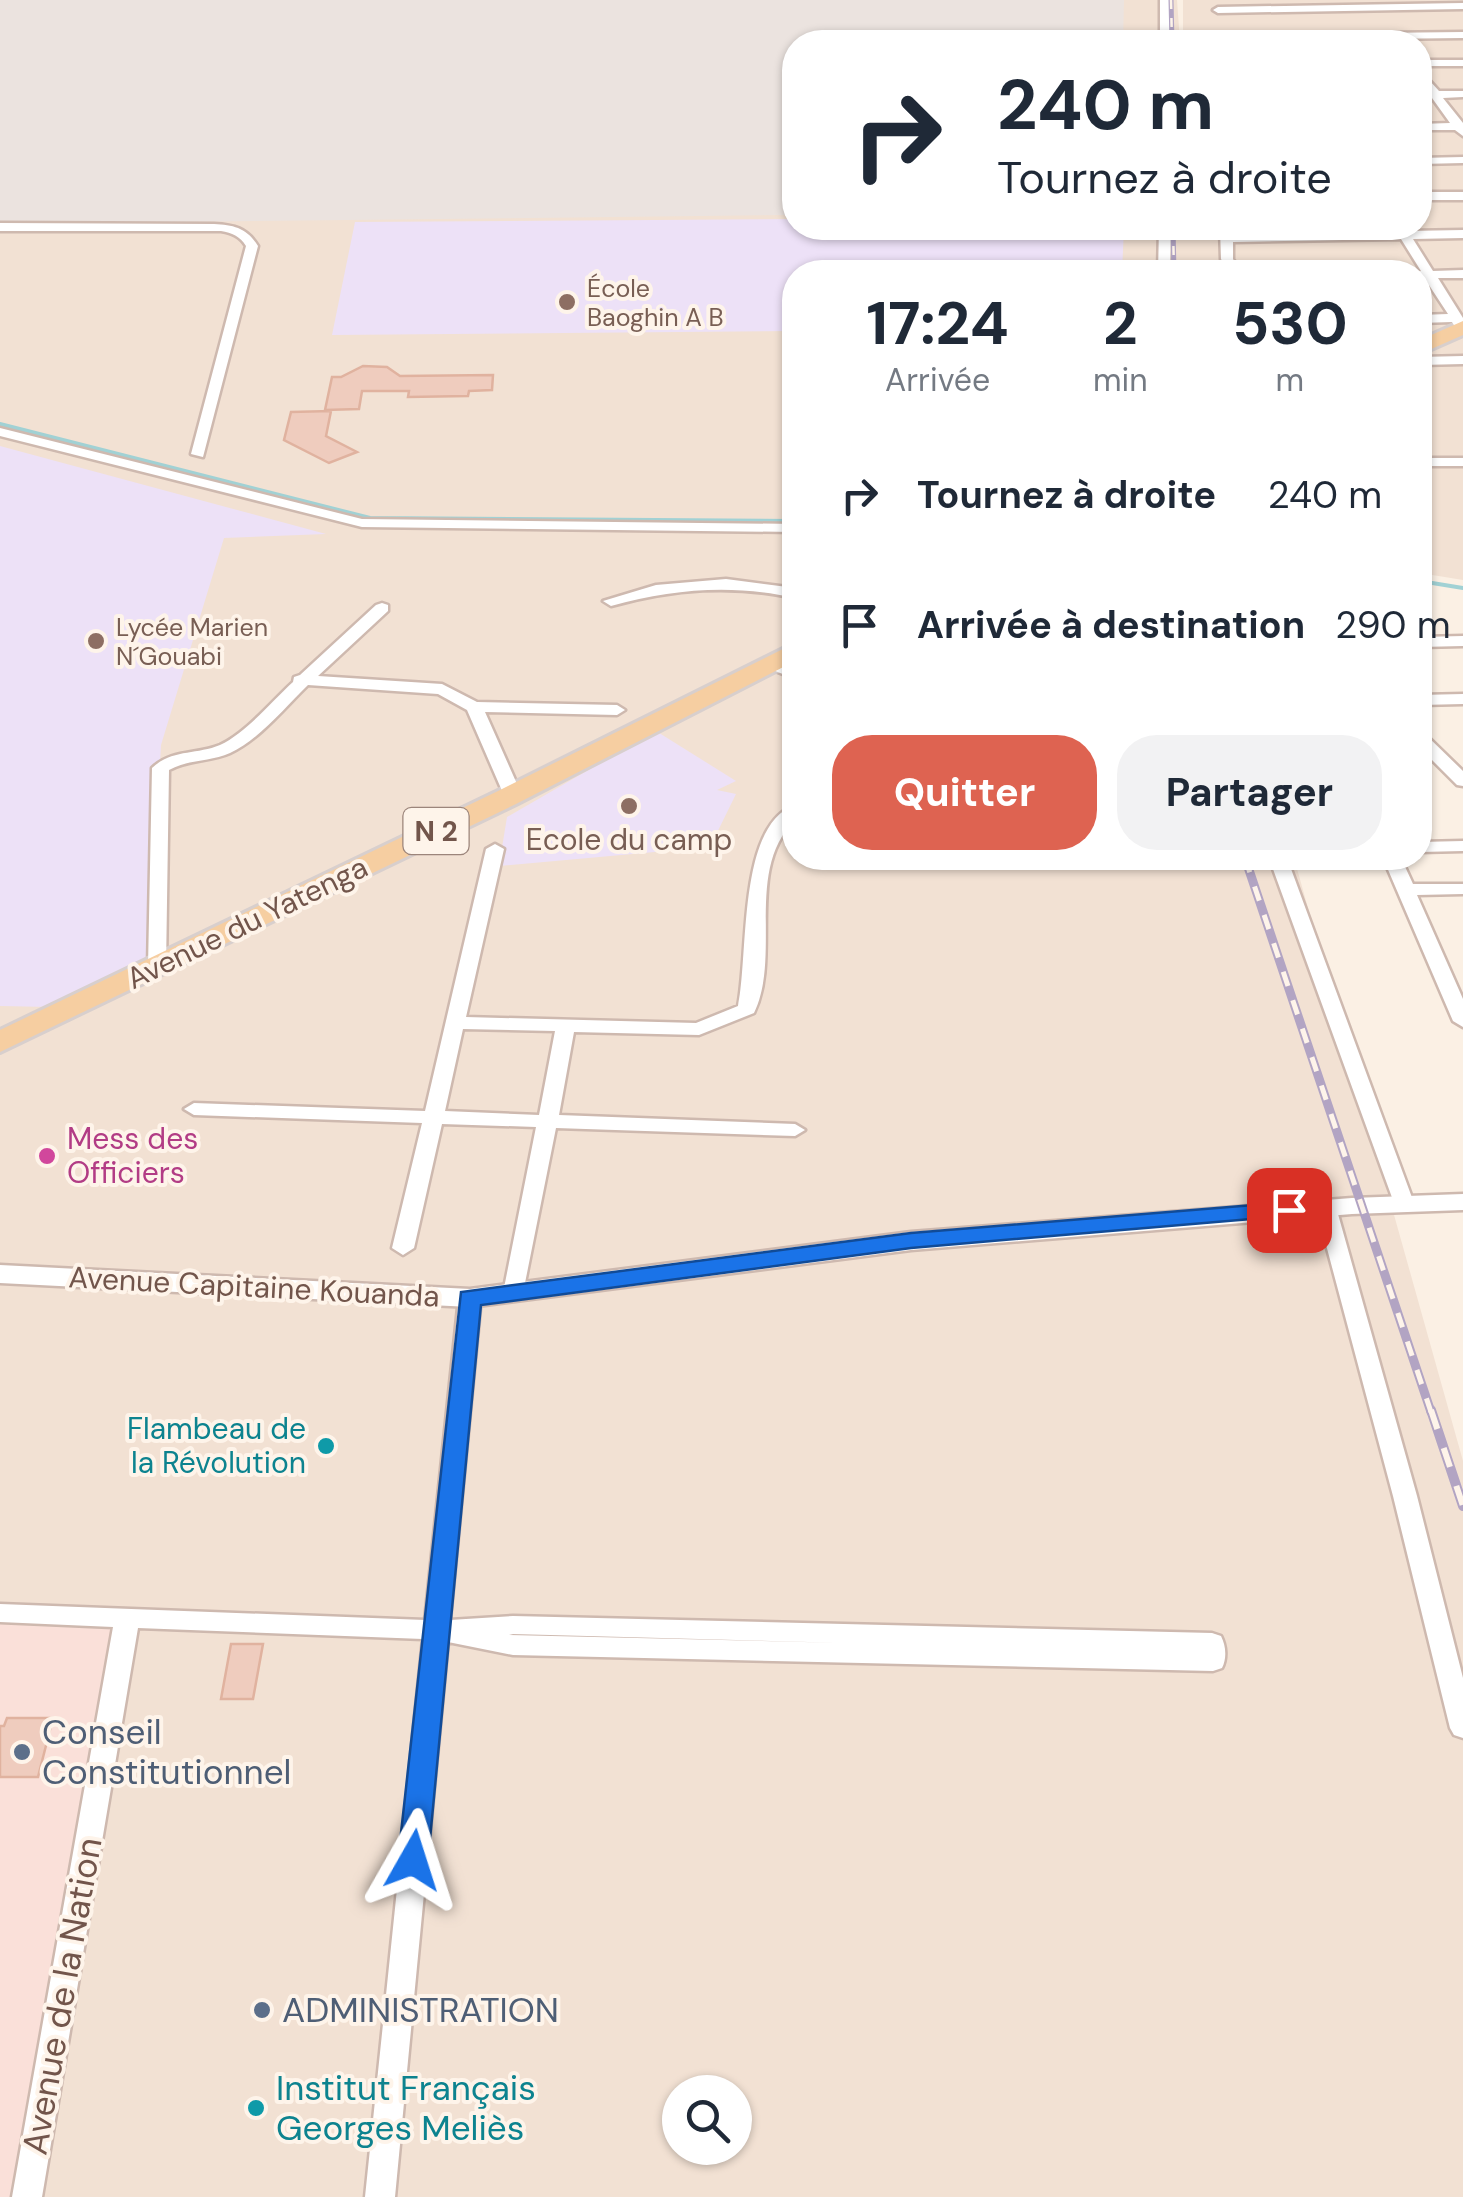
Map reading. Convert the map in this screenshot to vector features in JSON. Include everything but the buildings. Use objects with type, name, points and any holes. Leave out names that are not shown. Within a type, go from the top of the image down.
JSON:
[{"type":"main road","points":[[1432,341],[1457,327]]},
{"type":"main road","name":"Avenue du Yatenga","points":[[0,1042],[782,665]]},
{"type":"main road","name":"Avenue du Yatenga","points":[[0,1056],[75,1007]]},
{"type":"street","points":[[1165,0],[1165,30]]},
{"type":"street","points":[[1214,23],[1257,4],[1463,6]]},
{"type":"street","points":[[1257,4],[1278,30]]},
{"type":"street","points":[[1374,7],[1391,30]]},
{"type":"street","points":[[1214,23],[1244,30]]},
{"type":"street","points":[[1432,37],[1463,35]]},
{"type":"street","points":[[1432,64],[1463,63]]},
{"type":"street","points":[[1432,90],[1461,128]]},
{"type":"street","points":[[1432,95],[1463,94]]},
{"type":"street","points":[[1432,127],[1461,128]]},
{"type":"street","points":[[1432,161],[1463,160]]},
{"type":"street","points":[[1432,196],[1463,196]]},
{"type":"street","points":[[0,227],[207,227],[233,229],[247,236],[252,246],[198,454]]},
{"type":"street","points":[[1432,232],[1463,234]]},
{"type":"street","points":[[1432,275],[1463,274]]},
{"type":"street","points":[[1432,288],[1457,327],[1463,357],[1432,360]]},
{"type":"street","points":[[1432,322],[1457,327]]},
{"type":"street","points":[[0,432],[362,524],[782,528]]},
{"type":"street","points":[[1432,462],[1463,462]]},
{"type":"street","points":[[611,601],[638,592],[710,582],[782,592]]},
{"type":"street","points":[[156,967],[161,768],[178,758],[223,750],[244,737],[300,680],[382,608]]},
{"type":"street","points":[[1432,642],[1463,642]]},
{"type":"street","points":[[300,680],[442,689],[474,707],[617,710]]},
{"type":"street","points":[[1432,700],[1463,699]]},
{"type":"street","points":[[474,707],[512,793]]},
{"type":"street","points":[[1432,751],[1463,780]]},
{"type":"street","points":[[455,1023],[699,1028],[746,1009],[756,981],[753,926],[768,844],[782,826]]},
{"type":"street","points":[[1432,847],[1463,846]]},
{"type":"street","points":[[403,1248],[495,849]]},
{"type":"street","points":[[1282,870],[1404,1203]]},
{"type":"street","points":[[1398,870],[1460,1008]]},
{"type":"street","points":[[1407,890],[1463,889]]},
{"type":"street","points":[[514,1293],[566,1025]]},
{"type":"street","points":[[194,1108],[795,1130]]},
{"type":"street","name":"Avenue Capitaine Kouanda","points":[[0,1274],[470,1298],[911,1240],[1326,1208],[1463,1202]]},
{"type":"street","points":[[1326,1208],[1405,1496],[1463,1728]]},
{"type":"street","points":[[380,2197],[470,1298]]},
{"type":"street","points":[[0,1613],[436,1630],[513,1625],[1212,1643],[1213,1661],[513,1645],[436,1630]]},
{"type":"street","name":"Avenue de la Nation","points":[[27,2197],[127,1618]]},
{"type":"shaded area","points":[[0,0],[1177,0],[1179,30],[782,30],[782,240],[1432,240],[1432,30],[1183,30],[1183,0],[1463,0],[1463,580],[1432,575],[1432,260],[782,260],[782,870],[1297,870],[1463,1461],[1463,2197],[0,2197]]},
{"type":"shaded area","points":[[0,0],[1124,0],[1123,30],[782,30],[782,215],[0,224]]},
{"type":"shaded area","name":"École Baoghin A B","points":[[782,219],[782,240],[1123,240],[1123,260],[782,260],[782,331],[332,335],[355,222]]},
{"type":"shaded area","name":"Lycée Marien N´Gouabi","points":[[0,446],[326,534],[224,538],[161,745],[150,958],[51,1007],[0,1006]]},
{"type":"shaded area","name":"Ecole du camp","points":[[656,731],[736,781],[717,790],[736,794],[710,847],[499,866],[507,817]]},
{"type":"shaded area","points":[[0,1613],[127,1618],[27,2197],[0,2197]]},
{"type":"waterway","points":[[0,424],[370,518],[782,521]]},
{"type":"waterway","points":[[1432,583],[1463,588]]},
{"type":"railway","points":[[1171,0],[1172,30]]},
{"type":"railway","points":[[1173,240],[1174,260]]},
{"type":"railway","points":[[1249,870],[1431,1412]]},
{"type":"railway","points":[[1431,1410],[1463,1506]]},
{"type":"place","name":"École Baoghin A B","points":[[567,302]]},
{"type":"place","name":"Lycée Marien N´Gouabi","points":[[96,641]]},
{"type":"place","name":"Ecole du camp","points":[[629,806]]},
{"type":"place","name":"Mess des Officiers","points":[[47,1156]]},
{"type":"place","name":"Flambeau de la Révolution","points":[[326,1446]]},
{"type":"place","name":"Conseil Constitutionnel","points":[[22,1752]]},
{"type":"place","name":"ADMINISTRATION","points":[[262,2010]]},
{"type":"place","name":"Institut Français Georges Meliès","points":[[256,2108]]},
{"type":"route","points":[[413,1860],[470,1298],[911,1240],[1289,1210]]}]
